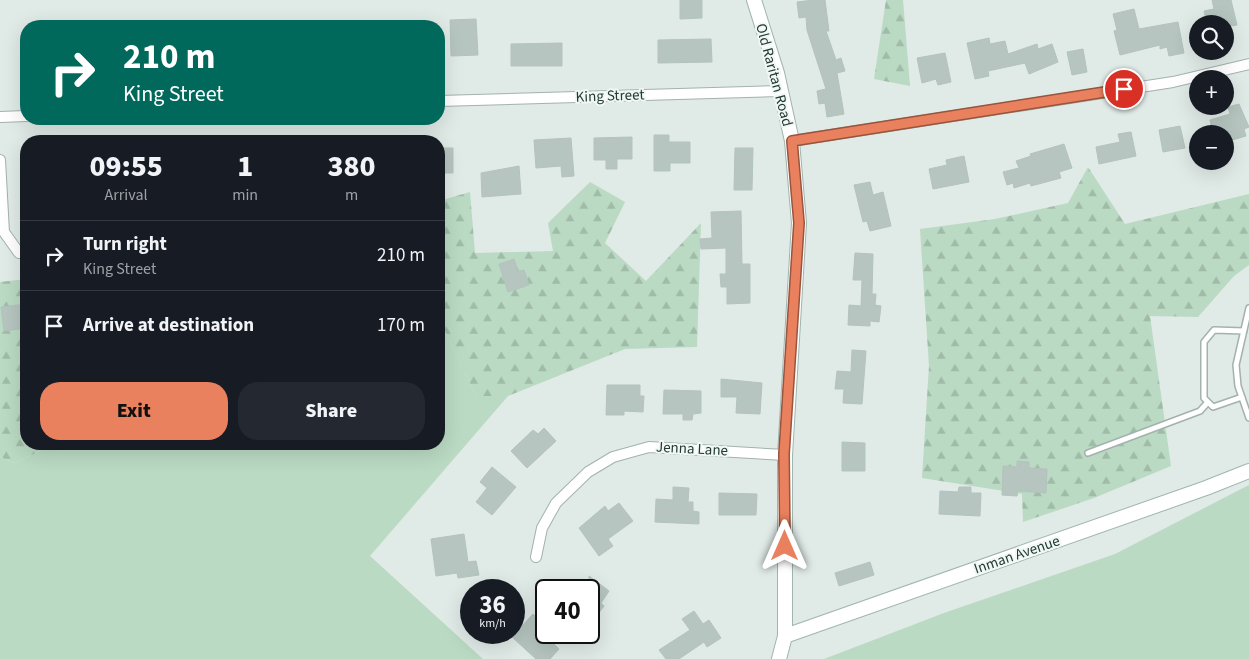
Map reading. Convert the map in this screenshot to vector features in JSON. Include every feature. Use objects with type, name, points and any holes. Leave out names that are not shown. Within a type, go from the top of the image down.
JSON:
[{"type":"street","name":"Old Raritan Road","points":[[754,0],[781,91],[792,141],[799,223],[784,454],[785,636],[779,659]]},
{"type":"street","points":[[792,141],[1173,82],[1249,64]]},
{"type":"street","name":"King Street","points":[[445,101],[781,91]]},
{"type":"street","points":[[0,117],[20,116]]},
{"type":"street","points":[[0,160],[4,232],[19,253]]},
{"type":"street","name":"Jenna Lane","points":[[536,557],[542,528],[556,503],[588,472],[613,457],[649,447],[784,454]]},
{"type":"street","name":"Inman Avenue","points":[[785,636],[1206,488],[1249,471]]},
{"type":"lane","points":[[1249,308],[1236,365],[1238,386],[1249,418]]},
{"type":"lane","points":[[1242,397],[1213,407],[1204,398],[1204,342],[1214,330],[1244,331]]},
{"type":"lane","points":[[1088,453],[1200,411],[1208,402]]},
{"type":"green space","points":[[886,0],[903,0],[910,86],[874,79]]},
{"type":"green space","points":[[1088,167],[1125,224],[1249,194],[1249,265],[1234,276],[1198,317],[1150,316],[1171,466],[1094,498],[1023,522],[1022,494],[922,478],[929,366],[920,229],[995,219],[1068,203]]},
{"type":"green space","points":[[590,182],[625,202],[605,243],[646,281],[701,223],[697,347],[625,349],[508,396],[476,396],[445,331],[445,199],[470,192],[475,253],[553,251],[548,223]]},
{"type":"green space","points":[[20,280],[20,450],[42,450],[15,463],[0,457],[0,282]]},
{"type":"green space","points":[[445,331],[476,396],[508,396],[370,556],[460,638],[460,644],[467,644],[483,659],[0,659],[0,457],[15,463],[42,450],[445,450]]},
{"type":"green space","points":[[1249,485],[1249,659],[824,659],[944,613],[1115,554]]},
{"type":"building","points":[[680,0],[702,0],[702,18],[680,19]]},
{"type":"building","points":[[825,0],[829,31],[826,31],[836,60],[841,58],[845,71],[837,73],[844,114],[827,117],[825,103],[819,104],[817,91],[826,89],[807,30],[806,17],[799,18],[797,2]]},
{"type":"building","points":[[1212,0],[1231,0],[1237,25],[1234,26],[1234,15],[1205,15],[1204,11],[1214,9]]},
{"type":"building","points":[[1134,9],[1139,29],[1178,22],[1184,53],[1169,56],[1167,47],[1160,49],[1160,45],[1120,55],[1114,31],[1117,30],[1113,14]]},
{"type":"building","points":[[476,19],[478,55],[451,56],[450,20]]},
{"type":"building","points":[[989,38],[990,44],[1005,41],[1008,54],[1037,44],[1038,49],[1052,44],[1058,62],[1029,74],[1025,63],[988,71],[989,76],[975,79],[967,43]]},
{"type":"building","points":[[711,39],[712,62],[658,63],[658,40]]},
{"type":"building","points":[[562,43],[562,66],[511,66],[511,44]]},
{"type":"building","points":[[1083,49],[1087,72],[1072,75],[1067,52]]},
{"type":"building","points":[[945,53],[951,82],[938,85],[936,79],[922,83],[917,58]]},
{"type":"building","points":[[1239,104],[1249,127],[1244,129],[1246,136],[1234,139],[1234,125],[1211,125],[1210,120],[1234,115],[1234,105]]},
{"type":"building","points":[[1180,126],[1185,148],[1163,152],[1159,130]]},
{"type":"building","points":[[1131,132],[1136,156],[1099,164],[1096,147],[1120,142],[1118,134]]},
{"type":"building","points":[[654,135],[669,135],[669,142],[690,142],[690,163],[670,163],[670,171],[654,171]]},
{"type":"building","points":[[632,137],[632,159],[617,159],[617,169],[606,169],[606,160],[594,160],[594,138]]},
{"type":"building","points":[[571,138],[574,176],[562,177],[561,166],[536,168],[534,140]]},
{"type":"building","points":[[1064,144],[1072,168],[1059,172],[1061,178],[1031,186],[1030,183],[1014,188],[1013,183],[1007,185],[1003,172],[1019,168],[1016,161],[1031,156],[1030,154]]},
{"type":"building","points":[[445,148],[453,148],[453,173],[445,173]]},
{"type":"building","points":[[735,148],[753,148],[752,190],[734,190]]},
{"type":"building","points":[[964,156],[969,182],[933,189],[929,169],[947,165],[946,160]]},
{"type":"building","points":[[519,166],[521,194],[482,197],[481,173]]},
{"type":"building","points":[[870,182],[873,195],[883,192],[891,226],[870,231],[867,221],[863,222],[854,185]]},
{"type":"building","points":[[741,211],[742,264],[750,264],[750,303],[727,304],[727,287],[721,287],[720,274],[726,274],[726,248],[701,249],[700,239],[712,238],[711,212]]},
{"type":"building","points":[[855,253],[873,254],[872,294],[876,294],[875,305],[881,306],[879,322],[870,321],[870,326],[848,325],[849,305],[861,306],[862,280],[853,280]]},
{"type":"building","points":[[514,259],[518,272],[524,270],[529,285],[508,292],[499,264]]},
{"type":"building","points":[[20,305],[20,329],[4,331],[1,307]]},
{"type":"building","points":[[852,350],[866,351],[862,404],[843,403],[844,389],[835,389],[837,371],[851,372]]},
{"type":"building","points":[[721,379],[762,383],[760,414],[736,413],[737,397],[721,397]]},
{"type":"building","points":[[607,385],[640,385],[640,396],[644,396],[643,412],[624,411],[624,415],[606,415]]},
{"type":"building","points":[[664,390],[701,391],[701,413],[693,414],[692,420],[683,420],[683,414],[663,414]]},
{"type":"building","points":[[544,428],[556,441],[527,468],[511,451],[533,430],[538,434]]},
{"type":"building","points":[[842,442],[865,443],[865,471],[842,471]]},
{"type":"building","points":[[1017,461],[1029,462],[1029,468],[1047,469],[1046,493],[1018,491],[1017,496],[1002,495],[1003,466],[1017,467]]},
{"type":"building","points":[[492,467],[516,487],[492,515],[476,502],[487,488],[480,482]]},
{"type":"building","points":[[673,487],[689,488],[688,502],[693,502],[693,511],[699,512],[699,524],[655,522],[656,499],[673,500]]},
{"type":"building","points":[[959,487],[971,487],[971,493],[981,493],[980,516],[939,514],[940,491],[958,492]]},
{"type":"building","points":[[719,493],[757,494],[756,515],[719,515]]},
{"type":"building","points":[[619,503],[633,521],[608,539],[613,546],[599,556],[579,528],[605,506],[608,511]]},
{"type":"building","points":[[464,534],[468,562],[476,561],[479,575],[458,578],[457,573],[436,576],[431,539]]},
{"type":"building","points":[[870,562],[874,575],[839,586],[835,573]]},
{"type":"building","points":[[600,584],[609,591],[601,603],[604,606],[600,611]]},
{"type":"building","points":[[694,611],[703,624],[709,620],[721,638],[707,647],[704,642],[679,659],[666,659],[659,650],[690,630],[682,619]]},
{"type":"building","points":[[533,614],[535,616],[535,644],[554,644],[559,649],[550,659],[536,659],[520,644],[525,644],[525,623]]},
{"type":"route","points":[[785,546],[784,454],[799,223],[792,141],[1124,89]]}]
